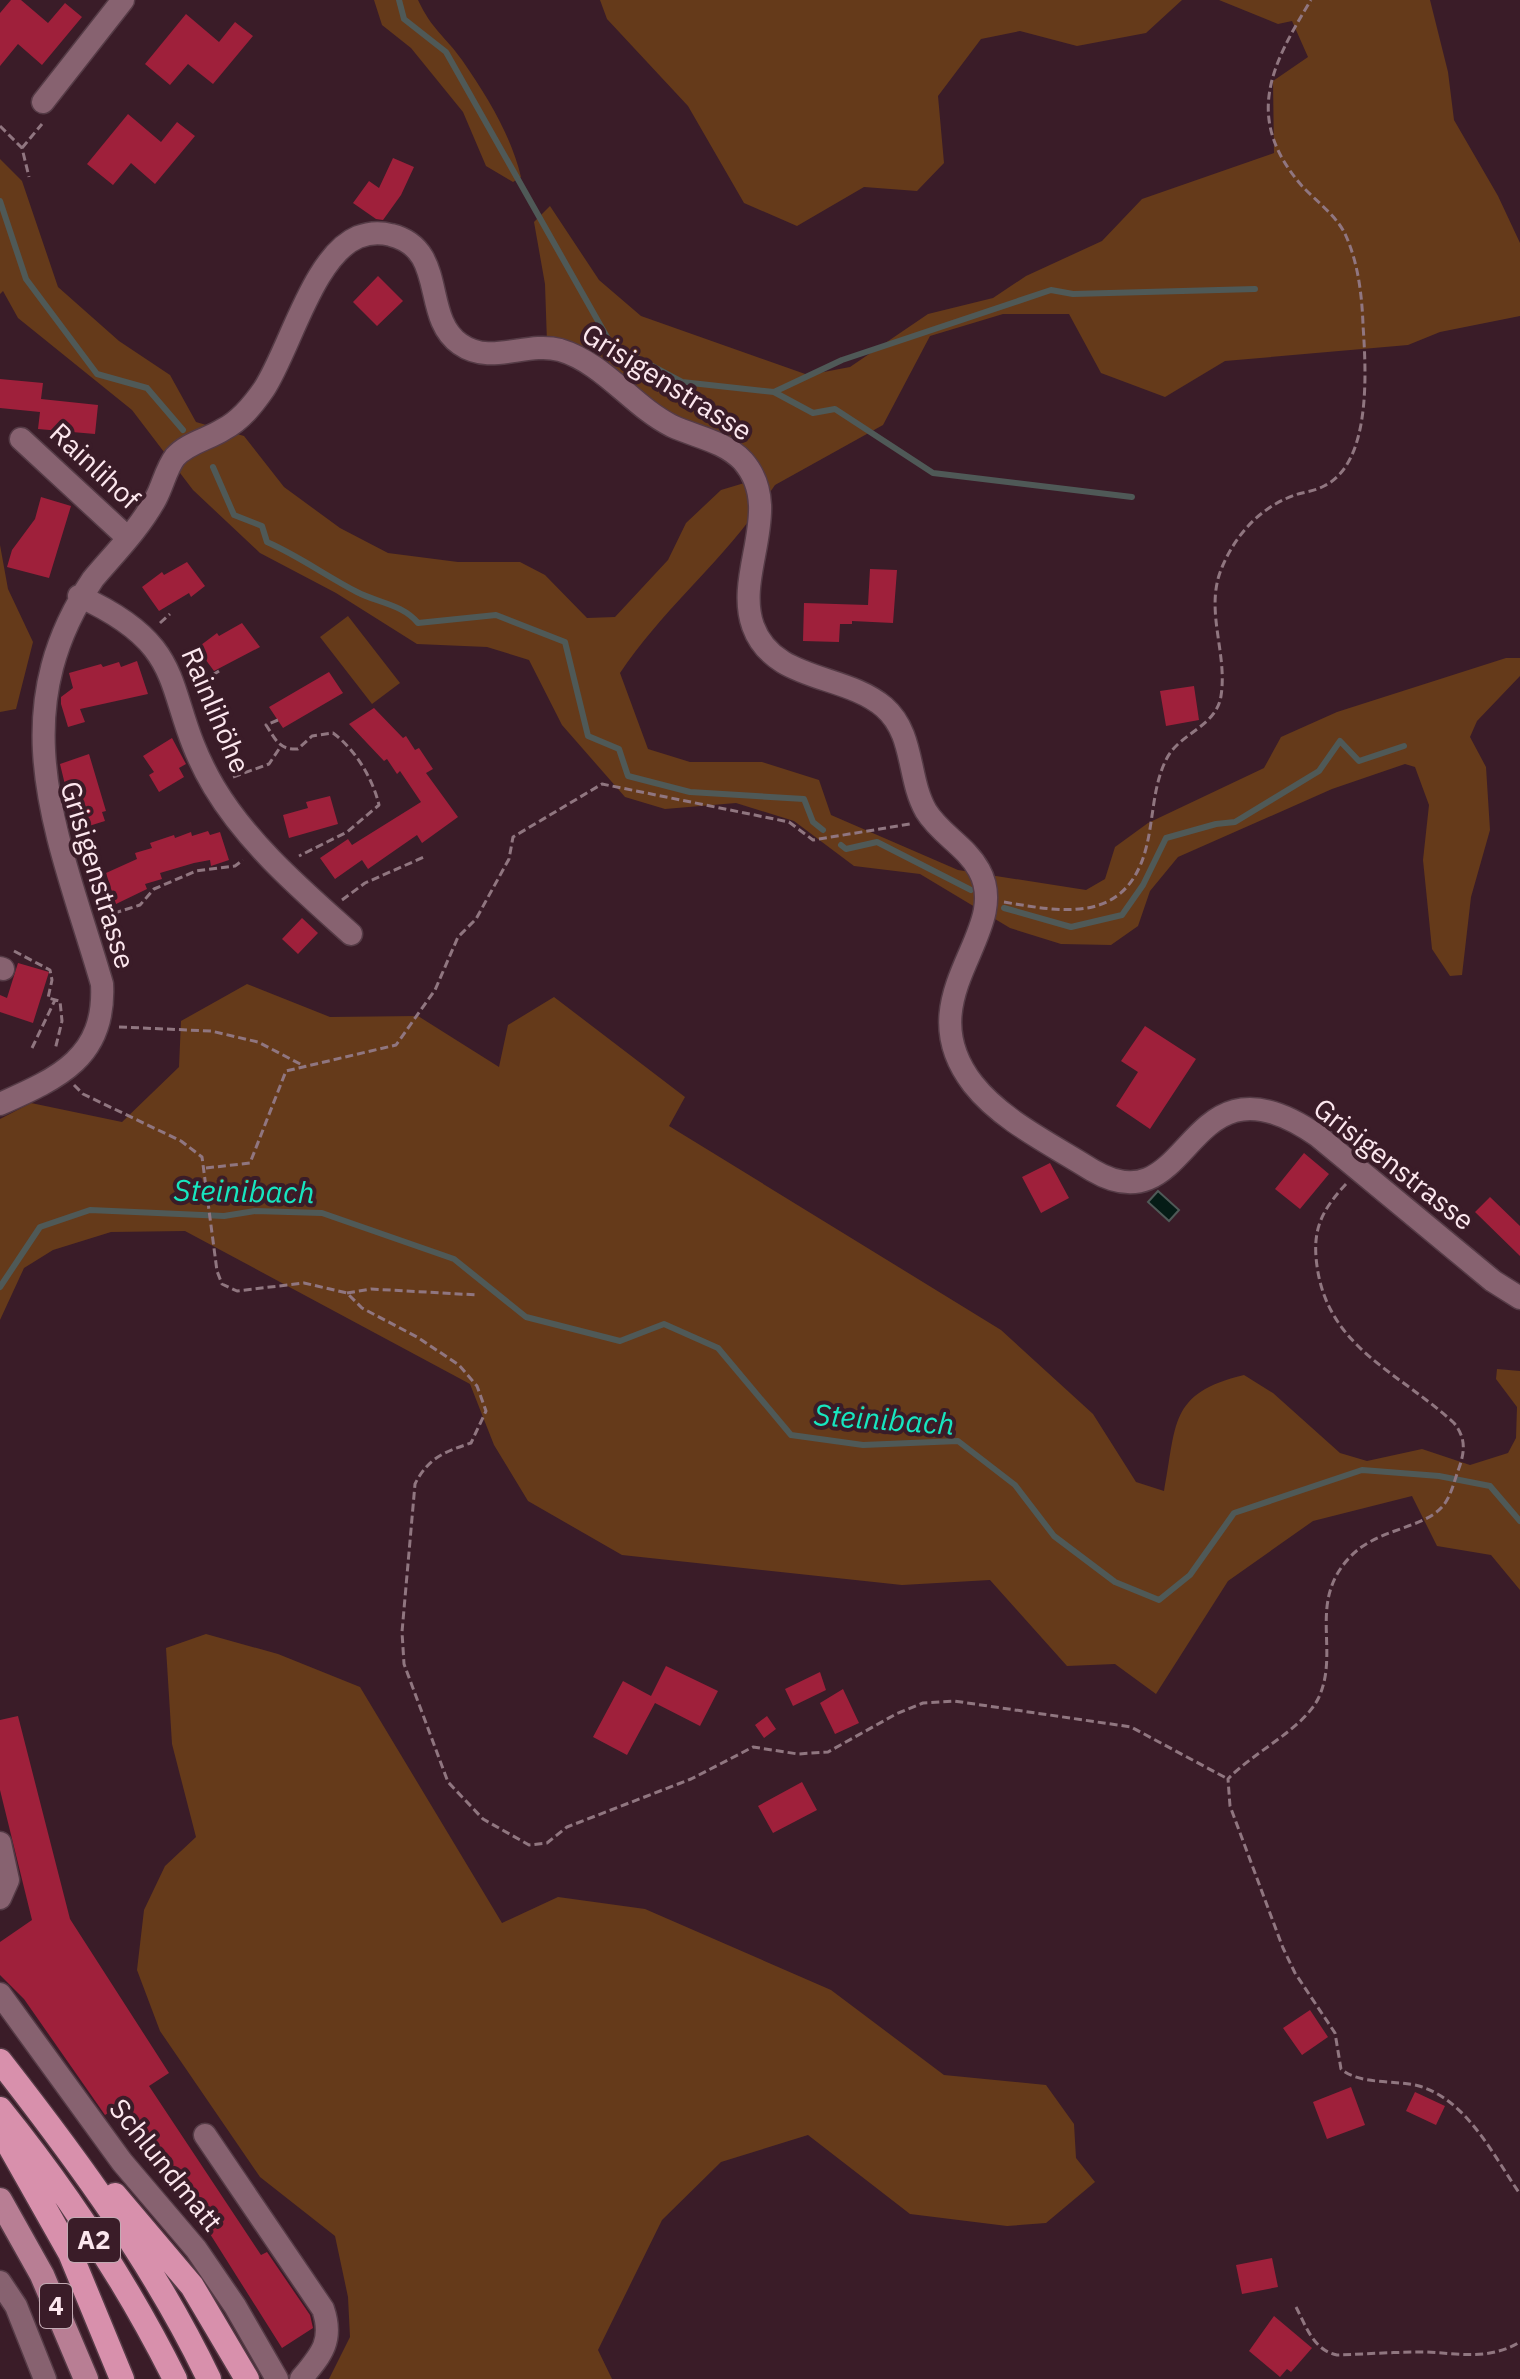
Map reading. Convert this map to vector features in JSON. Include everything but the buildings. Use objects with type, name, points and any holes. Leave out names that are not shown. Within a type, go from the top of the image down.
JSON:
[{"type":"highway","name":"A2","points":[[0,2061],[74,2159],[139,2254],[209,2379]]},
{"type":"highway","name":"A2","points":[[0,2109],[35,2153],[107,2259],[175,2379]]},
{"type":"highway","points":[[0,2129],[70,2253],[122,2379]]},
{"type":"highway","points":[[74,2159],[115,2195],[175,2264],[207,2308],[247,2379]]},
{"type":"main road","name":"4","points":[[0,2200],[42,2275],[86,2379]]},
{"type":"street","points":[[43,102],[123,0]]},
{"type":"street","name":"Grisigenstrasse","points":[[0,1104],[56,1067],[86,1052],[99,1027],[102,984],[43,807],[32,724],[34,691],[48,646],[79,596],[128,538],[158,496],[173,460],[184,449],[225,429],[245,414],[264,390],[335,253],[366,235],[393,235],[422,254],[430,270],[445,325],[464,347],[489,354],[539,348],[567,353],[587,363],[664,422],[724,447],[742,461],[754,480],[760,500],[748,598],[756,634],[769,652],[787,665],[855,690],[889,712],[905,739],[919,794],[934,821],[978,868],[987,899],[983,920],[955,983],[951,1030],[956,1055],[966,1074],[1003,1111],[1092,1170],[1119,1182],[1140,1183],[1161,1174],[1209,1121],[1245,1110],[1266,1111],[1303,1126],[1493,1281],[1520,1298]]},
{"type":"street","name":"Rainlihof","points":[[21,439],[128,538]]},
{"type":"street","name":"Rainlihöhe","points":[[79,596],[112,612],[157,649],[169,669],[213,785],[241,826],[351,934]]},
{"type":"street","points":[[0,1843],[8,1880],[0,1898]]},
{"type":"street","name":"Schlundmatt","points":[[0,1994],[122,2162],[196,2249],[235,2306],[277,2379]]},
{"type":"street","points":[[205,2135],[323,2309],[329,2333],[328,2343],[301,2379]]},
{"type":"street","points":[[1,2285],[16,2306],[45,2379]]},
{"type":"path","points":[[987,899],[1046,910],[1084,911],[1108,902],[1128,884],[1144,854],[1166,760],[1178,740],[1213,715],[1220,700],[1214,612],[1221,567],[1236,540],[1258,515],[1291,497],[1326,486],[1348,465],[1358,441],[1363,408],[1363,327],[1360,284],[1353,259],[1345,234],[1281,159],[1267,120],[1266,99],[1277,67],[1311,0]]},
{"type":"path","points":[[0,126],[22,148],[29,177]]},
{"type":"path","points":[[22,148],[40,126]]},
{"type":"path","points":[[188,691],[219,671]]},
{"type":"path","points":[[278,720],[266,725],[281,746],[298,749],[312,736],[333,733],[368,774],[379,805],[347,832],[321,842],[281,868]]},
{"type":"path","points":[[230,779],[269,764],[281,746]]},
{"type":"path","points":[[205,1168],[250,1163],[286,1071],[396,1045],[435,990],[458,937],[476,919],[509,859],[513,837],[602,784],[789,822],[813,840],[934,821]]},
{"type":"path","points":[[326,912],[365,883],[424,857]]},
{"type":"path","points":[[121,910],[140,905],[154,889],[196,871],[235,866]]},
{"type":"path","points":[[5,963],[48,967],[52,980],[48,998],[60,1001],[62,1021],[56,1067],[83,1094],[195,1150],[205,1168],[217,1271],[222,1284],[237,1291],[304,1283],[347,1293],[371,1289],[478,1295]]},
{"type":"path","points":[[32,1048],[55,1000]]},
{"type":"path","points":[[99,1027],[154,1026],[211,1031],[258,1042],[306,1067]]},
{"type":"path","points":[[1359,1169],[1325,1209],[1315,1230],[1318,1273],[1327,1306],[1346,1337],[1458,1429],[1464,1441],[1460,1465],[1450,1493],[1437,1511],[1387,1531],[1353,1554],[1342,1566],[1335,1577],[1326,1607],[1323,1683],[1316,1703],[1299,1722],[1244,1762],[1228,1779],[1230,1806],[1283,1948],[1295,1973],[1335,2033],[1341,2069],[1353,2076],[1417,2086],[1446,2098],[1471,2124],[1520,2194]]},
{"type":"path","points":[[347,1293],[362,1308],[417,1337],[459,1365],[477,1386],[486,1411],[471,1443],[438,1455],[424,1466],[415,1484],[402,1632],[404,1664],[448,1782],[461,1799],[494,1826],[529,1845],[547,1843],[567,1827],[691,1779],[753,1747],[798,1754],[828,1752],[896,1714],[923,1703],[954,1701],[1131,1727],[1228,1779]]},
{"type":"path","points":[[1296,2307],[1313,2340],[1327,2352],[1337,2355],[1425,2352],[1477,2356],[1494,2354],[1520,2342]]},
{"type":"shaded area","points":[[374,0],[418,0],[428,19],[462,60],[489,102],[505,131],[521,177],[513,182],[486,166],[463,112],[411,48],[382,25]]},
{"type":"shaded area","points":[[600,0],[1182,0],[1146,33],[1077,46],[1020,31],[981,39],[938,96],[944,163],[917,191],[864,187],[797,226],[744,203],[688,106],[607,19]]},
{"type":"shaded area","points":[[1219,0],[1430,0],[1448,72],[1454,120],[1498,196],[1520,243],[1520,316],[1440,332],[1408,345],[1225,361],[1165,397],[1101,373],[1069,314],[1003,314],[930,336],[883,425],[775,485],[766,498],[759,480],[547,342],[545,284],[534,222],[550,206],[599,280],[641,316],[808,375],[850,367],[928,314],[993,298],[1026,276],[1102,241],[1142,199],[1274,153],[1273,81],[1308,57],[1292,21],[1278,24]]},
{"type":"shaded area","points":[[0,159],[22,181],[58,287],[119,341],[170,375],[196,422],[244,436],[284,487],[340,528],[388,553],[458,562],[520,562],[545,575],[587,618],[615,617],[668,560],[686,523],[721,490],[751,481],[757,510],[724,552],[652,630],[620,673],[648,749],[690,762],[762,762],[819,780],[831,815],[958,870],[1086,890],[1105,879],[1115,847],[1148,823],[1264,768],[1281,737],[1337,712],[1506,658],[1520,658],[1520,676],[1477,721],[1470,737],[1486,767],[1490,830],[1471,897],[1462,975],[1450,976],[1432,949],[1423,860],[1429,805],[1415,767],[1405,764],[1332,789],[1178,857],[1150,891],[1138,926],[1111,945],[1061,944],[1010,928],[920,874],[854,866],[794,821],[736,803],[665,809],[625,797],[562,725],[529,660],[487,647],[417,644],[336,593],[260,553],[193,490],[132,410],[18,318],[3,291],[0,294]]},
{"type":"shaded area","points":[[0,545],[8,589],[33,642],[16,709],[0,712]]},
{"type":"shaded area","points":[[348,616],[400,683],[372,704],[320,637]]},
{"type":"shaded area","points":[[247,984],[330,1017],[418,1016],[499,1067],[508,1025],[554,997],[685,1097],[669,1126],[1001,1330],[1093,1414],[1136,1482],[1164,1491],[1180,1415],[1201,1391],[1219,1382],[1244,1375],[1273,1393],[1340,1453],[1367,1461],[1422,1449],[1470,1465],[1508,1453],[1516,1438],[1517,1407],[1496,1379],[1497,1369],[1520,1371],[1520,1590],[1491,1555],[1437,1546],[1412,1496],[1313,1521],[1228,1581],[1156,1694],[1115,1664],[1067,1666],[990,1580],[902,1585],[622,1555],[528,1501],[494,1445],[470,1384],[185,1231],[111,1232],[53,1250],[24,1268],[0,1320],[0,1119],[31,1103],[122,1122],[179,1067],[181,1021]]},
{"type":"shaded area","points":[[1158,1191],[1179,1210],[1169,1221],[1148,1202]]},
{"type":"shaded area","points":[[206,1634],[278,1654],[360,1687],[502,1923],[558,1897],[645,1909],[831,1990],[944,2075],[1046,2085],[1074,2124],[1076,2158],[1095,2182],[1046,2223],[1007,2226],[910,2214],[808,2135],[721,2162],[662,2220],[598,2350],[612,2379],[329,2379],[350,2337],[348,2297],[335,2236],[260,2177],[160,2031],[137,1970],[144,1910],[165,1866],[196,1837],[172,1744],[166,1648]]},
{"type":"waterway","points":[[399,0],[404,19],[446,52],[611,344],[682,382],[774,392],[813,413],[835,409],[933,473],[1132,497]]},
{"type":"waterway","points":[[0,201],[26,279],[97,374],[147,388],[183,430]]},
{"type":"waterway","points":[[774,392],[842,360],[1051,290],[1073,294],[1255,289]]},
{"type":"waterway","points":[[213,467],[234,515],[262,526],[267,542],[357,592],[405,612],[418,623],[496,615],[565,642],[588,736],[619,749],[628,776],[690,792],[804,799],[813,822],[823,830]]},
{"type":"waterway","points":[[1004,908],[1071,927],[1122,915],[1143,885],[1166,838],[1235,822],[1319,771],[1340,741],[1359,761],[1404,746]]},
{"type":"waterway","points":[[841,845],[846,849],[877,842],[971,890]]},
{"type":"waterway","name":"Steinibach","points":[[0,1287],[40,1227],[90,1210],[224,1216],[255,1211],[322,1213],[454,1259],[526,1317],[620,1341],[664,1324],[718,1348],[791,1435],[863,1445],[958,1441],[1015,1485],[1054,1536],[1115,1582],[1159,1600],[1190,1575],[1234,1513],[1362,1470],[1439,1476],[1490,1486],[1520,1521]]}]
